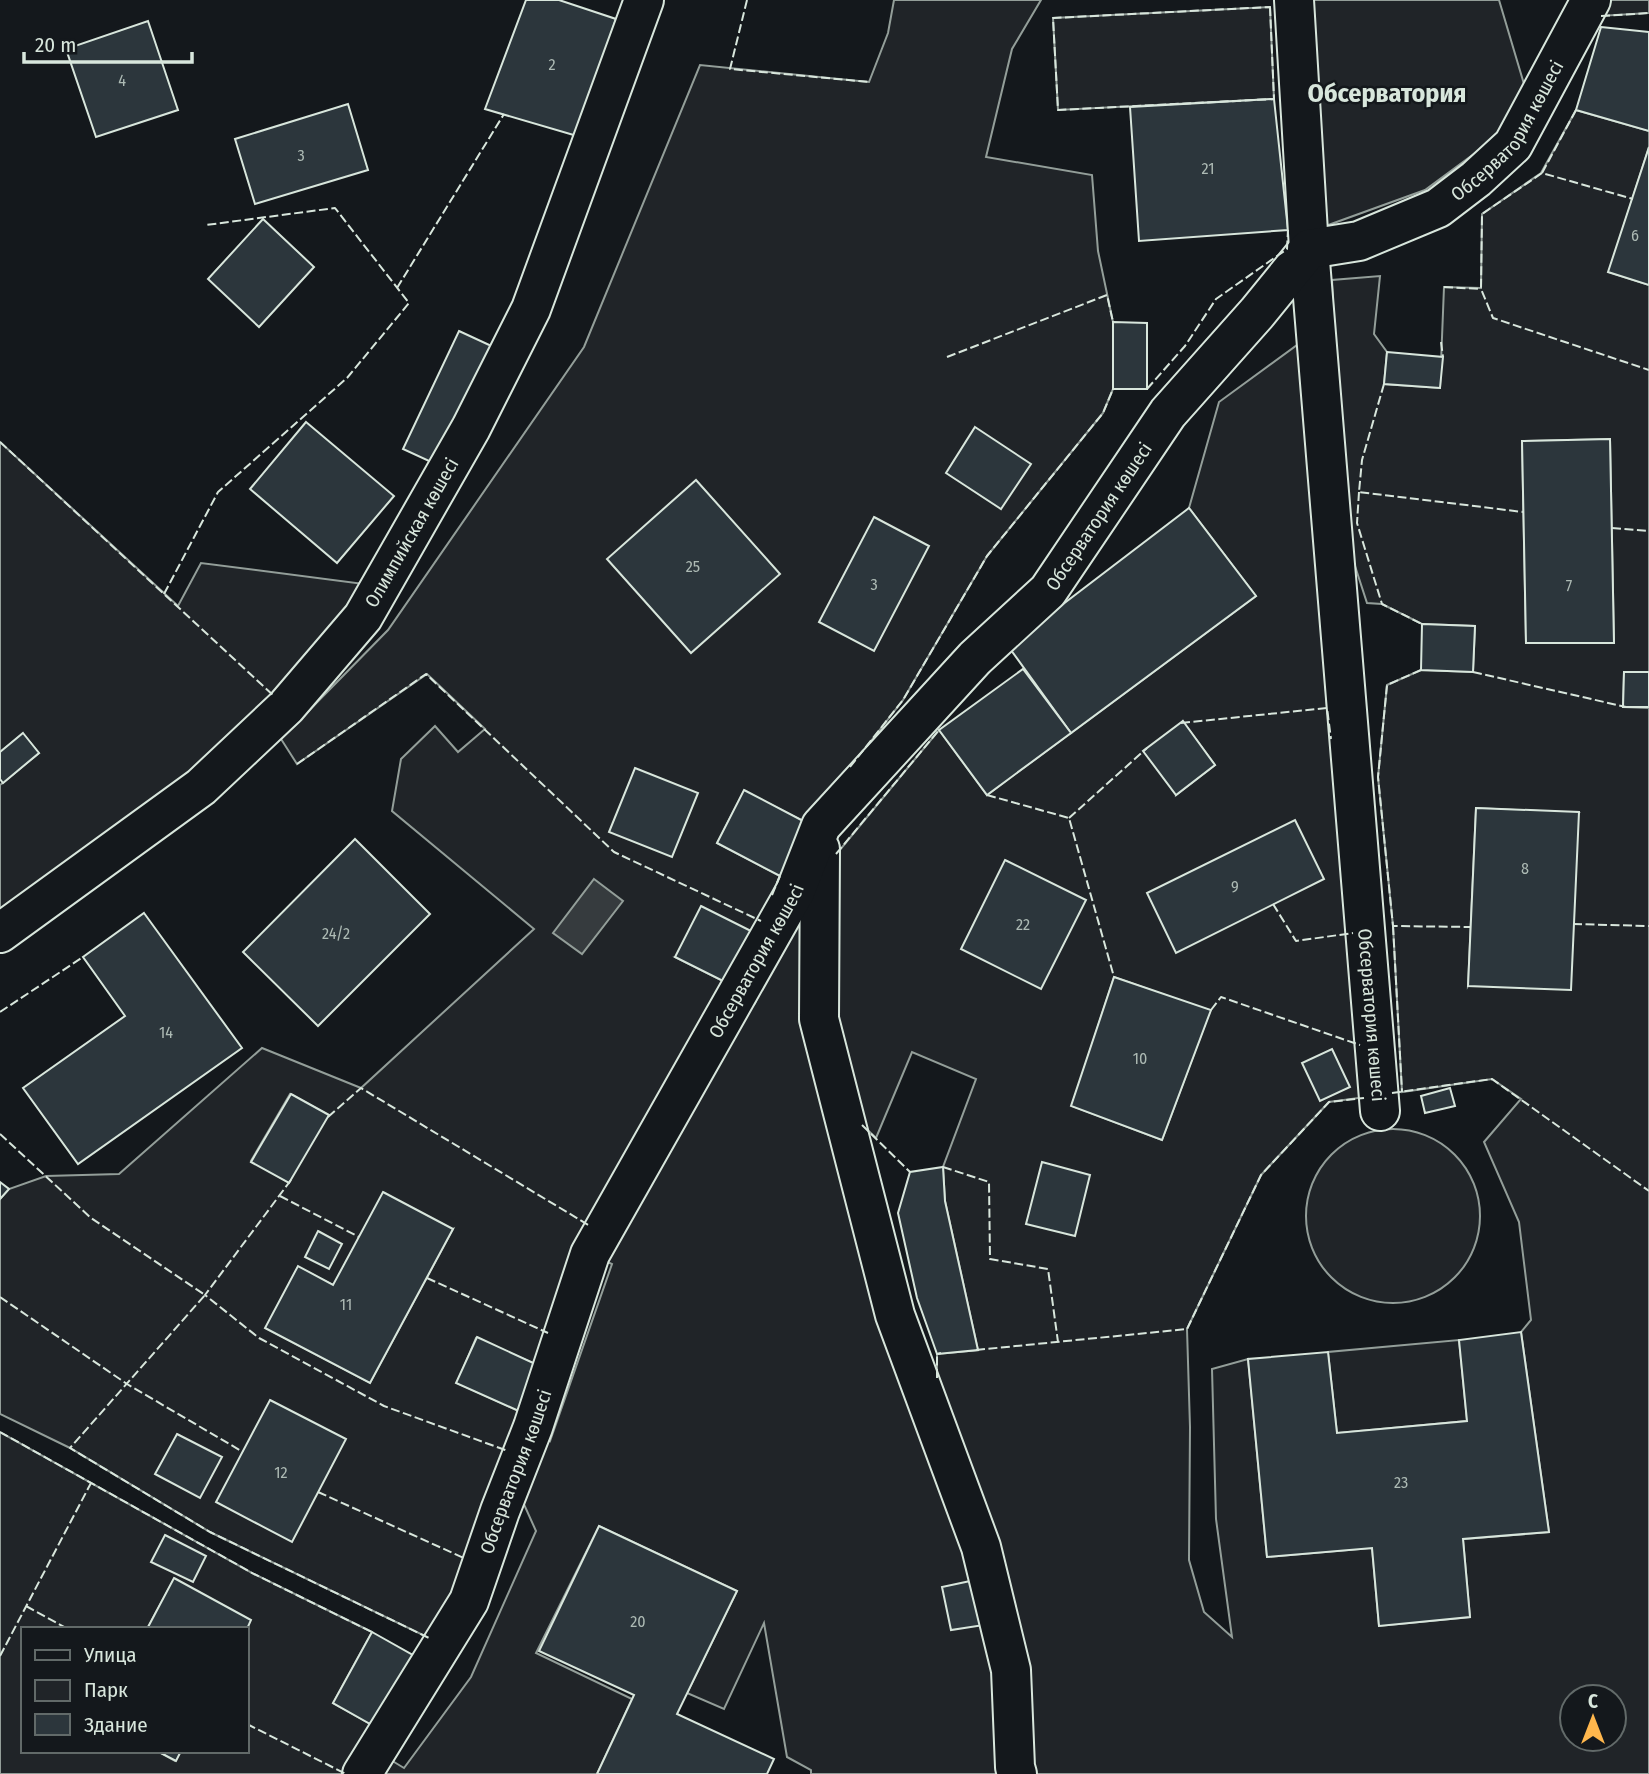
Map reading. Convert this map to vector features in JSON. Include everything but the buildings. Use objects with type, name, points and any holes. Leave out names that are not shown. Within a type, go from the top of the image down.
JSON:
[{"type":"street","name":"Олимпийская көшесі","points":[[0,933],[201,787],[286,707],[363,617],[471,428],[531,309],[644,0]]},
{"type":"street","name":"Обсерватория көшесі","points":[[1294,0],[1309,249],[1380,1111]]},
{"type":"street","name":"Обсерватория көшесі","points":[[362,1774],[469,1601],[533,1427],[590,1254],[795,892],[821,826],[975,658],[1048,590],[1168,413],[1258,313],[1309,249],[1359,241],[1438,208],[1476,179],[1513,145],[1591,0]]},
{"type":"street","points":[[821,826],[819,1018],[895,1315],[981,1547],[1011,1670],[1017,1774]]},
{"type":"green space","points":[[894,0],[1041,0],[1012,49],[986,157],[1092,175],[1098,251],[1113,322],[1113,389],[1103,413],[987,556],[903,700],[807,823],[744,791],[717,843],[780,876],[755,933],[675,957],[729,984],[542,1367],[476,1338],[457,1383],[521,1412],[452,1591],[429,1638],[210,1532],[70,1448],[0,1414],[0,1199],[9,1189],[46,1176],[119,1174],[262,1048],[361,1088],[534,929],[392,811],[401,759],[435,726],[458,752],[485,729],[427,674],[297,764],[281,739],[388,630],[584,347],[700,65],[869,82],[888,33]],"holes":[[[290,1094],[328,1115],[288,1182],[251,1161]],[[453,1229],[370,1383],[266,1328],[298,1267],[333,1285]]]},
{"type":"green space","points":[[1309,0],[1499,0],[1532,111],[1425,190],[1320,228]]},
{"type":"green space","points":[[1596,0],[1649,0],[1649,13],[1599,16]]},
{"type":"green space","points":[[1270,7],[1274,99],[1058,110],[1053,18]]},
{"type":"green space","points":[[1576,110],[1649,131],[1649,147],[1609,272],[1649,285],[1649,672],[1624,672],[1623,707],[1649,708],[1649,1774],[811,1774],[811,1770],[787,1757],[764,1623],[724,1709],[687,1693],[737,1591],[599,1526],[536,1653],[632,1699],[597,1774],[362,1774],[376,1751],[404,1768],[471,1677],[536,1531],[513,1480],[533,1427],[550,1441],[612,1264],[590,1254],[738,993],[755,1003],[804,897],[811,1039],[937,1427],[937,1354],[978,1350],[945,1201],[943,1167],[976,1079],[912,1052],[876,1138],[854,1117],[829,1015],[829,863],[939,730],[987,795],[1256,596],[1189,508],[1219,402],[1304,340],[1327,708],[1342,820],[1366,1097],[1329,1102],[1261,1175],[1187,1329],[1190,1427],[1189,1560],[1204,1612],[1232,1637],[1216,1519],[1212,1369],[1248,1359],[1267,1557],[1372,1548],[1379,1626],[1470,1617],[1463,1539],[1549,1532],[1521,1332],[1531,1320],[1519,1222],[1484,1142],[1521,1099],[1492,1079],[1402,1092],[1393,926],[1378,777],[1387,685],[1421,670],[1473,672],[1475,626],[1422,624],[1382,604],[1367,603],[1343,529],[1332,280],[1380,276],[1374,334],[1387,352],[1384,384],[1440,388],[1444,287],[1481,288],[1482,214],[1541,173]],"holes":[[[1610,439],[1614,642],[1526,643],[1522,441]],[[1183,722],[1215,765],[1176,795]],[[1476,808],[1579,813],[1468,986]],[[1114,977],[1210,1011],[1162,1140],[1072,1106]]]},
{"type":"green space","points":[[0,442],[178,606],[201,563],[364,584],[345,619],[187,780],[0,916],[0,785],[39,753],[23,734],[0,752]]},
{"type":"green space","points":[[1393,1129],[1426,1136],[1455,1154],[1473,1183],[1480,1216],[1473,1249],[1455,1278],[1426,1296],[1393,1303],[1360,1296],[1331,1278],[1313,1249],[1306,1216],[1313,1183],[1331,1154],[1360,1136]]},
{"type":"green space","points":[[1459,1340],[1467,1421],[1337,1433],[1328,1352]]},
{"type":"green space","points":[[0,1432],[254,1574],[372,1632],[333,1703],[379,1729],[349,1774],[0,1774]]},
{"type":"shaded area","points":[[594,879],[623,901],[582,954],[553,933]]},
{"type":"fence","points":[[747,0],[730,69],[869,82]]},
{"type":"fence","points":[[1270,7],[1274,99],[1058,110],[1053,18],[1270,7]]},
{"type":"fence","points":[[1601,16],[1649,13]]},
{"type":"fence","points":[[1576,110],[1542,173],[1633,199]]},
{"type":"fence","points":[[397,288],[504,114]]},
{"type":"fence","points":[[1542,173],[1482,214],[1481,289],[1493,318],[1649,370]]},
{"type":"fence","points":[[164,594],[218,492],[347,378],[409,303],[335,208],[206,225]]},
{"type":"fence","points":[[1147,389],[1185,346],[1216,299],[1287,249],[1288,230]]},
{"type":"fence","points":[[1444,287],[1481,289]]},
{"type":"fence","points":[[947,357],[1107,295],[1113,322]]},
{"type":"fence","points":[[1441,342],[1443,357]]},
{"type":"fence","points":[[1384,384],[1362,460],[1359,492],[1523,512]]},
{"type":"fence","points":[[850,767],[903,700],[987,556],[1103,413],[1113,389]]},
{"type":"fence","points":[[0,442],[275,697]]},
{"type":"fence","points":[[1359,492],[1357,523],[1382,604],[1422,624]]},
{"type":"fence","points":[[1612,528],[1649,531]]},
{"type":"fence","points":[[1421,670],[1387,685],[1378,777],[1393,926],[1471,927]]},
{"type":"fence","points":[[1473,672],[1626,707]]},
{"type":"fence","points":[[297,764],[426,674],[614,852],[761,921]]},
{"type":"fence","points":[[1181,723],[1327,708],[1331,739]]},
{"type":"fence","points":[[836,854],[939,730]]},
{"type":"fence","points":[[1069,818],[1147,748]]},
{"type":"fence","points":[[987,795],[1069,818],[1114,977]]},
{"type":"fence","points":[[772,895],[780,876]]},
{"type":"fence","points":[[1273,904],[1296,941],[1353,933]]},
{"type":"fence","points":[[1573,924],[1649,926]]},
{"type":"fence","points":[[1393,926],[1402,1092]]},
{"type":"fence","points":[[0,1012],[83,957]]},
{"type":"fence","points":[[1211,1010],[1221,997],[1360,1045]]},
{"type":"fence","points":[[1392,1093],[1492,1079],[1649,1191]]},
{"type":"fence","points":[[328,1117],[361,1088],[590,1226]]},
{"type":"fence","points":[[976,1350],[1187,1329],[1261,1175],[1329,1102],[1364,1098]]},
{"type":"fence","points":[[862,1125],[910,1172]]},
{"type":"fence","points":[[0,1134],[91,1218],[205,1295],[70,1448],[210,1532],[429,1638]]},
{"type":"fence","points":[[943,1167],[989,1182],[990,1259],[1048,1269],[1058,1342]]},
{"type":"fence","points":[[291,1180],[205,1295],[259,1338],[384,1406],[508,1451]]},
{"type":"fence","points":[[280,1196],[359,1237]]},
{"type":"fence","points":[[427,1278],[548,1333]]},
{"type":"fence","points":[[0,1297],[127,1384],[243,1452]]},
{"type":"fence","points":[[937,1378],[937,1354],[941,1353]]},
{"type":"fence","points":[[0,1432],[254,1574],[372,1632]]},
{"type":"fence","points":[[0,1656],[91,1483]]},
{"type":"fence","points":[[318,1492],[466,1559]]},
{"type":"fence","points":[[26,1606],[64,1627]]},
{"type":"fence","points":[[248,1725],[346,1774]]},
{"type":"district","name":"Обсерватория","points":[[1387,93]]}]
